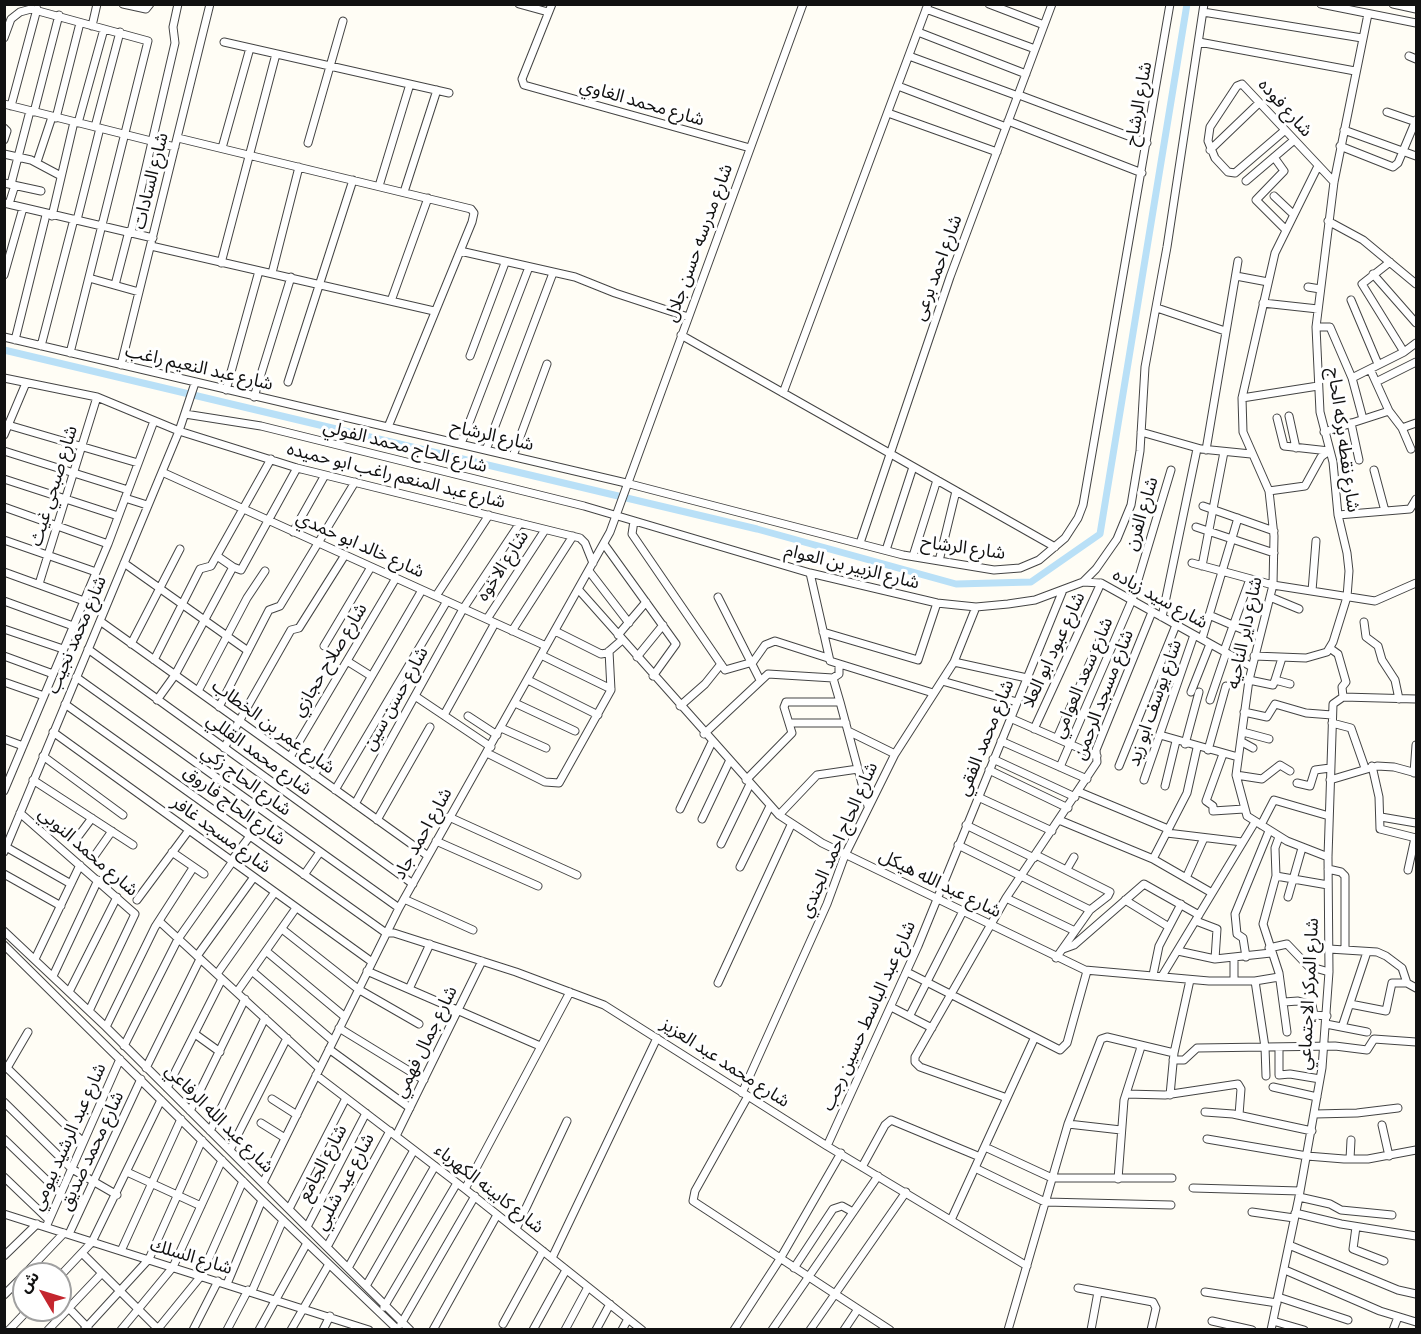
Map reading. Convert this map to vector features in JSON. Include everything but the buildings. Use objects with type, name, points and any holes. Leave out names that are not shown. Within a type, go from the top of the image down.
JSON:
[{"type":"street","points":[[92,26],[97,4]]},
{"type":"street","points":[[115,285],[153,142],[175,43],[173,27],[178,4]]},
{"type":"street","name":"شارع السادات","points":[[121,365],[210,4]]},
{"type":"street","points":[[519,4],[550,8]]},
{"type":"street","name":"شارع مدرسه حسن جلال","points":[[620,505],[626,483],[802,4]]},
{"type":"street","points":[[989,4],[1044,24]]},
{"type":"street","name":"شارع احمد برعى","points":[[860,543],[950,277],[1052,4]]},
{"type":"street","name":"شارع الرشاح","points":[[388,427],[626,483],[913,556],[985,569],[1011,570],[1039,560],[1055,548],[1072,528],[1083,505],[1170,4]]},
{"type":"street","points":[[1321,4],[1416,23]]},
{"type":"street","points":[[1393,4],[1416,9]]},
{"type":"street","points":[[123,5],[149,7]]},
{"type":"street","points":[[783,393],[927,7],[1035,49]]},
{"type":"street","name":"شارع محمد الغاوي","points":[[550,8],[522,79],[525,86],[750,148]]},
{"type":"street","points":[[1083,582],[1108,555],[1125,523],[1138,469],[1144,376],[1157,308],[1204,8],[1362,38]]},
{"type":"street","points":[[37,9],[8,105],[175,147]]},
{"type":"street","points":[[4,38],[11,20],[20,12],[37,9],[80,23],[146,39],[148,45],[70,353]]},
{"type":"street","name":"شارع نقطه بركه الحاج","points":[[1331,649],[1347,597],[1349,571],[1338,515],[1333,462],[1324,432],[1318,386],[1316,327],[1334,182],[1368,14]]},
{"type":"street","points":[[59,15],[10,184],[7,204],[153,238]]},
{"type":"street","points":[[308,142],[343,21]]},
{"type":"street","points":[[37,162],[54,117],[80,23]]},
{"type":"street","points":[[15,340],[104,29]]},
{"type":"street","points":[[918,32],[1026,74]]},
{"type":"street","points":[[41,346],[75,220],[120,33]]},
{"type":"street","points":[[224,42],[449,93]]},
{"type":"street","points":[[1199,42],[1355,71]]},
{"type":"street","points":[[222,148],[250,48]]},
{"type":"street","points":[[221,262],[276,54]]},
{"type":"street","points":[[909,56],[1147,143]]},
{"type":"street","points":[[379,186],[410,84]]},
{"type":"street","name":"شارع فوده","points":[[1210,150],[1208,136],[1210,128],[1237,86],[1244,85],[1293,141],[1334,182]]},
{"type":"street","points":[[898,86],[1142,173]]},
{"type":"street","points":[[404,192],[437,90]]},
{"type":"street","points":[[1258,103],[1210,150],[1228,172],[1235,173],[1284,131]]},
{"type":"street","points":[[1340,146],[1389,167],[1398,163],[1416,121],[1387,112]]},
{"type":"street","points":[[888,113],[997,152]]},
{"type":"street","points":[[4,128],[7,131],[4,140]]},
{"type":"street","points":[[1344,130],[1403,149],[1416,156]]},
{"type":"street","points":[[178,138],[428,198],[467,208],[474,213],[388,427]]},
{"type":"street","points":[[1246,181],[1293,141]]},
{"type":"street","points":[[4,154],[37,162],[61,176]]},
{"type":"street","points":[[1274,157],[1284,171],[1256,200],[1285,229]]},
{"type":"street","name":"شارع داير الناحيه","points":[[1318,166],[1285,229],[1268,282],[1242,398],[1241,421],[1251,454],[1269,491],[1274,553],[1273,585],[1258,636],[1249,680],[1236,775],[1247,816],[1279,837],[1302,848],[1328,856]]},
{"type":"street","points":[[272,273],[299,167]]},
{"type":"street","points":[[288,382],[353,180]]},
{"type":"street","points":[[10,184],[41,191]]},
{"type":"street","points":[[1274,196],[1293,213]]},
{"type":"street","points":[[391,301],[428,198]]},
{"type":"street","points":[[4,275],[23,208]]},
{"type":"street","points":[[1328,221],[1352,232],[1416,284]]},
{"type":"street","points":[[151,246],[321,283],[434,311]]},
{"type":"street","points":[[460,251],[591,281],[615,293],[688,317]]},
{"type":"street","points":[[1206,450],[1238,261]]},
{"type":"street","points":[[1390,262],[1362,282],[1404,352]]},
{"type":"street","points":[[470,356],[506,263]]},
{"type":"street","points":[[461,444],[529,267]]},
{"type":"street","points":[[226,390],[259,270]]},
{"type":"street","points":[[486,450],[553,273]]},
{"type":"street","points":[[1373,274],[1415,317]]},
{"type":"street","points":[[1236,276],[1268,282]]},
{"type":"street","points":[[254,397],[291,277]]},
{"type":"street","points":[[89,278],[139,292]]},
{"type":"street","points":[[1308,287],[1320,289]]},
{"type":"street","points":[[1351,300],[1378,364]]},
{"type":"street","points":[[1263,303],[1318,309]]},
{"type":"street","points":[[1157,308],[1225,331]]},
{"type":"street","points":[[1316,327],[1330,327],[1352,378],[1363,419]]},
{"type":"street","points":[[681,335],[1055,548]]},
{"type":"street","name":"شارع عبد النعيم راغب","points":[[4,337],[388,427]]},
{"type":"street","points":[[1352,378],[1404,352],[1416,343]]},
{"type":"street","points":[[1376,382],[1416,362]]},
{"type":"street","points":[[513,456],[547,364]]},
{"type":"street","points":[[1370,369],[1389,411],[1402,428],[1411,449]]},
{"type":"street","name":"شارع عبد المنعم راغب ابو حميده","points":[[4,378],[97,397],[179,431],[297,468],[573,536]]},
{"type":"street","points":[[4,435],[26,382]]},
{"type":"street","name":"شارع محمد نجيب","points":[[5,850],[179,431],[195,383]]},
{"type":"street","points":[[1242,398],[1318,386]]},
{"type":"street","name":"شارع صبحي غيث","points":[[39,584],[97,397]]},
{"type":"street","points":[[1324,432],[1389,411]]},
{"type":"street","name":"شارع الحاج محمد الفولي","points":[[185,412],[261,426],[616,516]]},
{"type":"street","points":[[1289,416],[1296,448]]},
{"type":"street","points":[[1277,418],[1284,446],[1329,452]]},
{"type":"street","name":"شارع محمد نجيب","points":[[5,790],[108,544],[154,421]]},
{"type":"street","points":[[1351,423],[1359,460]]},
{"type":"street","points":[[1402,428],[1416,423]]},
{"type":"street","points":[[8,425],[138,463]]},
{"type":"street","points":[[1141,432],[1206,450],[1251,454]]},
{"type":"street","points":[[1162,617],[1197,448]]},
{"type":"street","points":[[4,451],[128,489]]},
{"type":"street","points":[[1202,566],[1224,452]]},
{"type":"street","points":[[1269,491],[1305,486],[1321,457],[1329,452]]},
{"type":"street","points":[[154,660],[200,568],[209,568],[271,459]]},
{"type":"street","points":[[886,550],[913,467]]},
{"type":"street","points":[[217,555],[241,570],[297,468]]},
{"type":"street","name":"شارع الفرن","points":[[1132,600],[1171,470]]},
{"type":"street","points":[[1374,470],[1385,511]]},
{"type":"street","name":"شارع خالد ابو حمدي","points":[[162,472],[546,646]]},
{"type":"street","points":[[293,532],[326,475]]},
{"type":"street","points":[[4,479],[118,516]]},
{"type":"street","points":[[913,556],[937,480]]},
{"type":"street","points":[[219,707],[269,610],[280,606],[320,544],[355,483]]},
{"type":"street","points":[[939,561],[956,491]]},
{"type":"street","points":[[125,498],[147,505]]},
{"type":"street","points":[[1338,515],[1411,508],[1413,500],[1416,499]]},
{"type":"street","name":"شارع احمد جاد","points":[[262,1183],[399,908],[604,544],[620,505]]},
{"type":"street","points":[[1203,506],[1274,531]]},
{"type":"street","points":[[4,507],[108,544]]},
{"type":"street","points":[[436,596],[489,515]]},
{"type":"street","name":"شارع الزبير بن العوام","points":[[616,516],[810,573],[937,603],[976,607],[1035,600],[1083,582]]},
{"type":"street","name":"شارع يوسف ابو زيد","points":[[1144,780],[1178,681],[1209,615],[1238,518]]},
{"type":"street","points":[[634,521],[632,534],[726,670],[753,662],[765,645],[775,641],[828,658],[839,665],[933,693]]},
{"type":"street","name":"شارع حسن سين","points":[[355,804],[463,609],[520,523]]},
{"type":"street","points":[[1196,527],[1274,553]]},
{"type":"street","name":"شارع الاخوه","points":[[487,619],[545,530]]},
{"type":"street","points":[[512,631],[573,536],[584,541],[593,563]]},
{"type":"street","points":[[4,540],[96,572]]},
{"type":"street","points":[[1311,591],[1316,541]]},
{"type":"street","points":[[604,544],[676,646],[653,676]]},
{"type":"street","points":[[131,644],[180,549]]},
{"type":"street","points":[[224,748],[241,722],[291,630],[299,628],[345,555]]},
{"type":"street","points":[[124,563],[248,651]]},
{"type":"street","points":[[1192,563],[1273,585],[1379,600],[1416,583]]},
{"type":"street","points":[[157,700],[175,675],[233,567]]},
{"type":"street","points":[[324,646],[370,567]]},
{"type":"street","points":[[198,691],[247,597],[265,571]]},
{"type":"street","points":[[589,571],[629,623]]},
{"type":"street","points":[[4,572],[84,601]]},
{"type":"street","points":[[810,573],[828,658]]},
{"type":"street","name":"شارع صلاح حجازي","points":[[290,757],[396,578]]},
{"type":"street","points":[[1210,700],[1250,579]]},
{"type":"street","name":"شارع سيد زياده","points":[[1083,582],[1101,584],[1252,667]]},
{"type":"street","name":"شارع عبود ابو العلا","points":[[1034,729],[1101,584]]},
{"type":"street","name":"شارع عبد الله هيكل","points":[[578,589],[704,734],[779,815],[791,825],[845,855],[1087,971],[1190,980],[1255,981],[1279,977]]},
{"type":"street","points":[[314,775],[422,590]]},
{"type":"street","name":"شارع محمد الفقي","points":[[936,898],[1063,590]]},
{"type":"street","points":[[718,597],[753,662],[760,680]]},
{"type":"street","points":[[1269,597],[1299,609]]},
{"type":"street","name":"شارع سعد العوامي","points":[[1060,767],[1072,745],[1132,600]]},
{"type":"street","points":[[335,790],[447,601]]},
{"type":"street","points":[[4,602],[73,626]]},
{"type":"street","points":[[555,631],[599,653],[609,651],[646,602]]},
{"type":"street","points":[[823,632],[918,660],[937,603]]},
{"type":"street","name":"شارع الحاج احمد الجندي","points":[[780,1259],[693,1201],[695,1191],[745,1095],[827,904],[845,855],[868,806],[895,754],[954,662],[976,607]]},
{"type":"street","name":"شارع مسجد الرحمن","points":[[1007,1098],[916,1064],[915,1057],[1006,898],[1087,779],[1098,756],[1096,750],[1152,612]]},
{"type":"street","points":[[1209,615],[1258,636]]},
{"type":"street","name":"شارع عمر بن الخطاب","points":[[100,621],[428,856]]},
{"type":"street","points":[[1364,622],[1366,637],[1378,645],[1382,660],[1395,680],[1399,699]]},
{"type":"street","points":[[444,715],[495,623]]},
{"type":"street","points":[[637,657],[663,625]]},
{"type":"street","points":[[1119,766],[1176,625]]},
{"type":"street","points":[[4,629],[63,649]]},
{"type":"street","points":[[1057,738],[1103,633]]},
{"type":"street","points":[[1185,744],[1195,692],[1210,644]]},
{"type":"street","points":[[1254,656],[1316,657],[1331,649],[1338,654],[1346,682],[1342,687],[1343,697],[1416,699]]},
{"type":"street","name":"شارع محمد القللي","points":[[88,650],[412,884]]},
{"type":"street","points":[[415,696],[489,750],[545,782],[560,783],[612,689],[609,651]]},
{"type":"street","points":[[4,656],[53,674]]},
{"type":"street","points":[[541,656],[612,689]]},
{"type":"street","points":[[1249,680],[1273,685],[1282,658]]},
{"type":"street","points":[[347,661],[371,676]]},
{"type":"street","points":[[954,662],[1027,678]]},
{"type":"street","points":[[680,706],[705,684],[721,664]]},
{"type":"street","points":[[704,734],[760,680],[772,673],[833,678],[839,674],[839,665]]},
{"type":"street","points":[[1158,671],[1178,681]]},
{"type":"street","name":"شارع الحاج زكي","points":[[76,677],[399,908]]},
{"type":"street","points":[[833,678],[868,806]]},
{"type":"street","points":[[528,680],[598,715]]},
{"type":"street","points":[[1275,680],[1290,684]]},
{"type":"street","points":[[942,681],[1017,702]]},
{"type":"street","points":[[4,682],[44,696]]},
{"type":"street","points":[[1208,750],[1226,686]]},
{"type":"street","name":"شارع المركز الاجتماعي","points":[[1271,1329],[1312,1131],[1324,1047],[1329,972],[1328,856],[1332,719],[1333,704],[1343,697]]},
{"type":"street","points":[[721,844],[748,782],[792,733],[784,707],[787,701],[840,702]]},
{"type":"street","points":[[515,703],[575,731]]},
{"type":"street","name":"شارع الحاج فاروق","points":[[65,704],[386,933]]},
{"type":"street","points":[[1244,712],[1268,717],[1275,704],[1332,719],[1351,729],[1369,767],[1381,817],[1381,831],[1416,838],[1408,870]]},
{"type":"street","points":[[468,716],[499,732],[546,748]]},
{"type":"street","points":[[1010,718],[1098,756]]},
{"type":"street","points":[[789,723],[846,723]]},
{"type":"street","points":[[377,820],[430,726]]},
{"type":"street","points":[[848,731],[895,754]]},
{"type":"street","name":"شارع مسجد غافر","points":[[53,732],[372,962]]},
{"type":"street","points":[[1243,732],[1269,739]]},
{"type":"street","points":[[1160,735],[1197,748],[1238,757]]},
{"type":"street","points":[[4,739],[23,746]]},
{"type":"street","points":[[1001,741],[1087,779]]},
{"type":"street","points":[[1165,786],[1176,741]]},
{"type":"street","points":[[680,809],[712,742]]},
{"type":"street","points":[[1242,742],[1253,748]]},
{"type":"street","points":[[1330,780],[1369,767],[1389,766],[1415,773],[1416,745]]},
{"type":"street","points":[[1153,860],[1187,793],[1197,748]]},
{"type":"street","points":[[1223,754],[1206,801],[1213,806],[1213,811],[1244,809]]},
{"type":"street","points":[[43,756],[123,815]]},
{"type":"street","points":[[993,759],[1167,831],[1242,843]]},
{"type":"street","points":[[702,819],[729,762]]},
{"type":"street","points":[[1236,775],[1262,779],[1280,765],[1290,771]]},
{"type":"street","points":[[1297,783],[1310,786],[1315,770],[1330,768]]},
{"type":"street","points":[[779,815],[817,776],[858,770]]},
{"type":"street","points":[[989,770],[1068,808]]},
{"type":"street","points":[[33,780],[133,845]]},
{"type":"street","points":[[978,797],[1052,831]]},
{"type":"street","points":[[1162,976],[1242,843],[1274,800],[1329,816]]},
{"type":"street","points":[[740,867],[770,806]]},
{"type":"street","name":"شارع محمد النوبي","points":[[20,813],[135,914],[89,1011]]},
{"type":"street","points":[[1381,817],[1416,823]]},
{"type":"street","points":[[74,842],[92,818]]},
{"type":"street","points":[[449,818],[577,875]]},
{"type":"street","points":[[1059,820],[1153,860],[1212,892]]},
{"type":"street","points":[[718,983],[791,825]]},
{"type":"street","points":[[966,825],[1067,869],[1110,892],[1090,910],[1056,958]]},
{"type":"street","points":[[137,900],[189,830]]},
{"type":"street","points":[[93,858],[112,831]]},
{"type":"street","points":[[1246,957],[1243,938],[1236,933],[1235,914],[1269,831]]},
{"type":"street","points":[[124,1046],[178,939],[250,836]]},
{"type":"street","points":[[1279,837],[1275,848],[1276,876],[1263,924],[1279,977],[1287,1032]]},
{"type":"street","points":[[1186,878],[1204,838]]},
{"type":"street","points":[[436,841],[538,886]]},
{"type":"street","points":[[958,844],[1090,910]]},
{"type":"street","points":[[1288,897],[1302,848]]},
{"type":"street","points":[[5,850],[71,884]]},
{"type":"street","points":[[172,852],[204,874]]},
{"type":"street","points":[[304,875],[320,852]]},
{"type":"street","points":[[1067,869],[1074,857]]},
{"type":"street","points":[[35,959],[80,865]]},
{"type":"street","points":[[106,1027],[159,921],[193,867]]},
{"type":"street","points":[[1328,870],[1341,872],[1345,876],[1345,950]]},
{"type":"street","points":[[4,874],[61,906]]},
{"type":"street","points":[[1276,876],[1328,885]]},
{"type":"street","points":[[146,1068],[199,957],[254,877]]},
{"type":"street","points":[[53,976],[98,880]]},
{"type":"street","points":[[1063,950],[1074,945],[1144,884],[1181,904],[1197,918],[1217,929],[1215,959]]},
{"type":"street","points":[[167,1088],[195,1034],[220,976],[275,892]]},
{"type":"street","points":[[69,992],[117,897]]},
{"type":"street","name":"شارع عبد الباسط حسين رجب","points":[[827,1146],[907,972],[936,898]]},
{"type":"street","points":[[1006,898],[1075,931]]},
{"type":"street","points":[[404,899],[473,930]]},
{"type":"street","points":[[1125,900],[1169,927]]},
{"type":"street","points":[[1153,975],[1159,946],[1181,904]]},
{"type":"street","points":[[237,992],[296,908]]},
{"type":"street","points":[[910,1016],[963,911]]},
{"type":"street","name":"شارع كابينه الكهرباء","points":[[159,921],[287,1038],[346,1098],[475,1196],[642,1329]]},
{"type":"street","points":[[282,929],[358,989],[419,1024]]},
{"type":"street","name":"شارع عبد الله الرفاعي","points":[[4,931],[106,1027],[411,1329]]},
{"type":"street","name":"شارع محمد عبد العزيز","points":[[386,933],[394,933],[430,944],[604,1005],[827,1146],[1027,1266]]},
{"type":"street","points":[[409,989],[430,944]]},
{"type":"street","points":[[1178,951],[1215,959],[1234,958],[1270,951],[1287,944],[1308,966],[1329,972]]},
{"type":"street","name":"شارع عبد الله الرفاعي","points":[[4,945],[262,1200],[398,1329]]},
{"type":"street","points":[[1329,949],[1386,956],[1404,972],[1407,983]]},
{"type":"street","points":[[266,951],[345,1017]]},
{"type":"street","points":[[1342,1027],[1367,952]]},
{"type":"street","points":[[1234,958],[1234,981]]},
{"type":"street","name":"شارع جمال فهمي","points":[[393,1134],[410,1108],[482,962]]},
{"type":"street","points":[[252,971],[333,1041]]},
{"type":"street","points":[[367,971],[540,1046]]},
{"type":"street","points":[[907,972],[1057,1049],[1065,1047],[1087,971]]},
{"type":"street","points":[[1170,1095],[1174,1057],[1190,980]]},
{"type":"street","points":[[1255,981],[1265,1047],[1266,1076]]},
{"type":"street","points":[[1350,1004],[1386,1011],[1392,983],[1407,983],[1416,988]]},
{"type":"street","points":[[465,1189],[570,992]]},
{"type":"street","points":[[190,1111],[245,999]]},
{"type":"street","points":[[1284,1002],[1299,1001],[1312,1005],[1314,1015],[1342,1027],[1367,1032]]},
{"type":"street","points":[[891,1007],[932,1028]]},
{"type":"street","points":[[210,1131],[265,1018]]},
{"type":"street","points":[[339,1028],[424,1080]]},
{"type":"street","points":[[28,1032],[6,1066],[83,1142]]},
{"type":"street","points":[[195,1034],[220,1052]]},
{"type":"street","points":[[1008,1329],[1068,1124],[1103,1037],[1184,1060],[1195,1048],[1345,1046],[1367,1050],[1375,1039],[1416,1042]]},
{"type":"street","points":[[230,1150],[287,1038]]},
{"type":"street","points":[[552,1258],[657,1038]]},
{"type":"street","points":[[951,1220],[1034,1039]]},
{"type":"street","points":[[1118,1179],[1126,1094],[1141,1047]]},
{"type":"street","points":[[1279,1047],[1279,1075],[1290,1074],[1320,1079]]},
{"type":"street","points":[[329,1049],[410,1108]]},
{"type":"street","name":"شارع عبد الرشيد بيومي","points":[[47,1224],[120,1059]]},
{"type":"street","name":"شارع محمد صديق","points":[[67,1234],[95,1182],[141,1079]]},
{"type":"street","points":[[1126,1094],[1170,1095],[1239,1085],[1239,1115]]},
{"type":"street","points":[[1273,1087],[1317,1098]]},
{"type":"street","points":[[289,1209],[346,1098]]},
{"type":"street","points":[[272,1099],[297,1115]]},
{"type":"street","points":[[72,1263],[92,1242],[161,1100]]},
{"type":"street","points":[[4,1102],[72,1169],[117,1194]]},
{"type":"street","points":[[1315,1114],[1398,1108]]},
{"type":"street","points":[[1205,1112],[1239,1115],[1312,1131]]},
{"type":"street","name":"شارع الجامع","points":[[307,1227],[366,1113]]},
{"type":"street","points":[[121,1251],[181,1119]]},
{"type":"street","points":[[862,1167],[885,1125],[891,1120],[980,1157]]},
{"type":"street","points":[[516,1229],[567,1121]]},
{"type":"street","points":[[261,1123],[285,1138]]},
{"type":"street","points":[[1068,1124],[1121,1130]]},
{"type":"street","points":[[1382,1125],[1389,1156]]},
{"type":"street","name":"شارع عيد شلبي","points":[[327,1247],[393,1134]]},
{"type":"street","points":[[4,1139],[61,1194]]},
{"type":"street","points":[[1207,1139],[1307,1156],[1350,1159],[1389,1156],[1416,1150]]},
{"type":"street","points":[[72,1311],[87,1328],[148,1259],[202,1140]]},
{"type":"street","points":[[1350,1159],[1351,1140]]},
{"type":"street","points":[[985,1147],[1052,1178],[1172,1178]]},
{"type":"street","points":[[348,1268],[414,1150]]},
{"type":"street","points":[[734,1329],[780,1259],[841,1153]]},
{"type":"street","points":[[121,1329],[173,1267],[222,1160]]},
{"type":"street","points":[[366,1286],[435,1166]]},
{"type":"street","points":[[975,1168],[1045,1202],[1171,1205]]},
{"type":"street","points":[[127,1172],[201,1206]]},
{"type":"street","points":[[772,1329],[878,1176]]},
{"type":"street","points":[[4,1177],[47,1224]]},
{"type":"street","points":[[82,1253],[158,1329],[201,1276],[243,1181]]},
{"type":"street","points":[[381,1313],[457,1183]]},
{"type":"street","points":[[1193,1188],[1300,1194],[1341,1210],[1392,1215]]},
{"type":"street","points":[[810,1329],[906,1192]]},
{"type":"street","points":[[398,1329],[475,1196]]},
{"type":"street","points":[[227,1284],[262,1200]]},
{"type":"street","points":[[794,1268],[833,1209],[842,1206],[852,1212]]},
{"type":"street","points":[[1252,1212],[1295,1216],[1416,1236]]},
{"type":"street","points":[[433,1329],[497,1215]]},
{"type":"street","name":"شارع السلك","points":[[6,1217],[47,1224],[67,1234],[330,1316],[351,1327],[369,1329]]},
{"type":"street","points":[[227,1329],[250,1291],[283,1220]]},
{"type":"street","points":[[4,1257],[37,1224]]},
{"type":"street","points":[[1356,1227],[1353,1249],[1384,1261]]},
{"type":"street","points":[[40,1262],[67,1234]]},
{"type":"street","points":[[259,1329],[307,1243]]},
{"type":"street","points":[[1289,1245],[1398,1290],[1416,1294]]},
{"type":"street","points":[[503,1324],[543,1251]]},
{"type":"street","points":[[780,1259],[890,1329]]},
{"type":"street","points":[[291,1329],[329,1264]]},
{"type":"street","points":[[533,1329],[566,1270]]},
{"type":"street","points":[[1285,1270],[1398,1317],[1416,1322]]},
{"type":"street","points":[[72,1305],[102,1273]]},
{"type":"street","points":[[193,1329],[218,1281]]},
{"type":"street","points":[[565,1329],[588,1287]]},
{"type":"street","points":[[1078,1288],[1155,1303],[1151,1329]]},
{"type":"street","points":[[1091,1329],[1098,1292]]},
{"type":"street","points":[[1206,1292],[1278,1300],[1348,1320]]},
{"type":"street","points":[[596,1329],[610,1304]]},
{"type":"street","points":[[844,1329],[858,1309]]},
{"type":"street","points":[[322,1329],[330,1316]]},
{"type":"street","points":[[1393,1329],[1398,1317]]},
{"type":"street","points":[[622,1329],[628,1319]]},
{"type":"street","points":[[1212,1321],[1252,1329]]},
{"type":"street","points":[[1273,1321],[1304,1329]]},
{"type":"waterway","points":[[4,350],[757,529],[956,584],[1031,582],[1100,534],[1187,4]]}]
